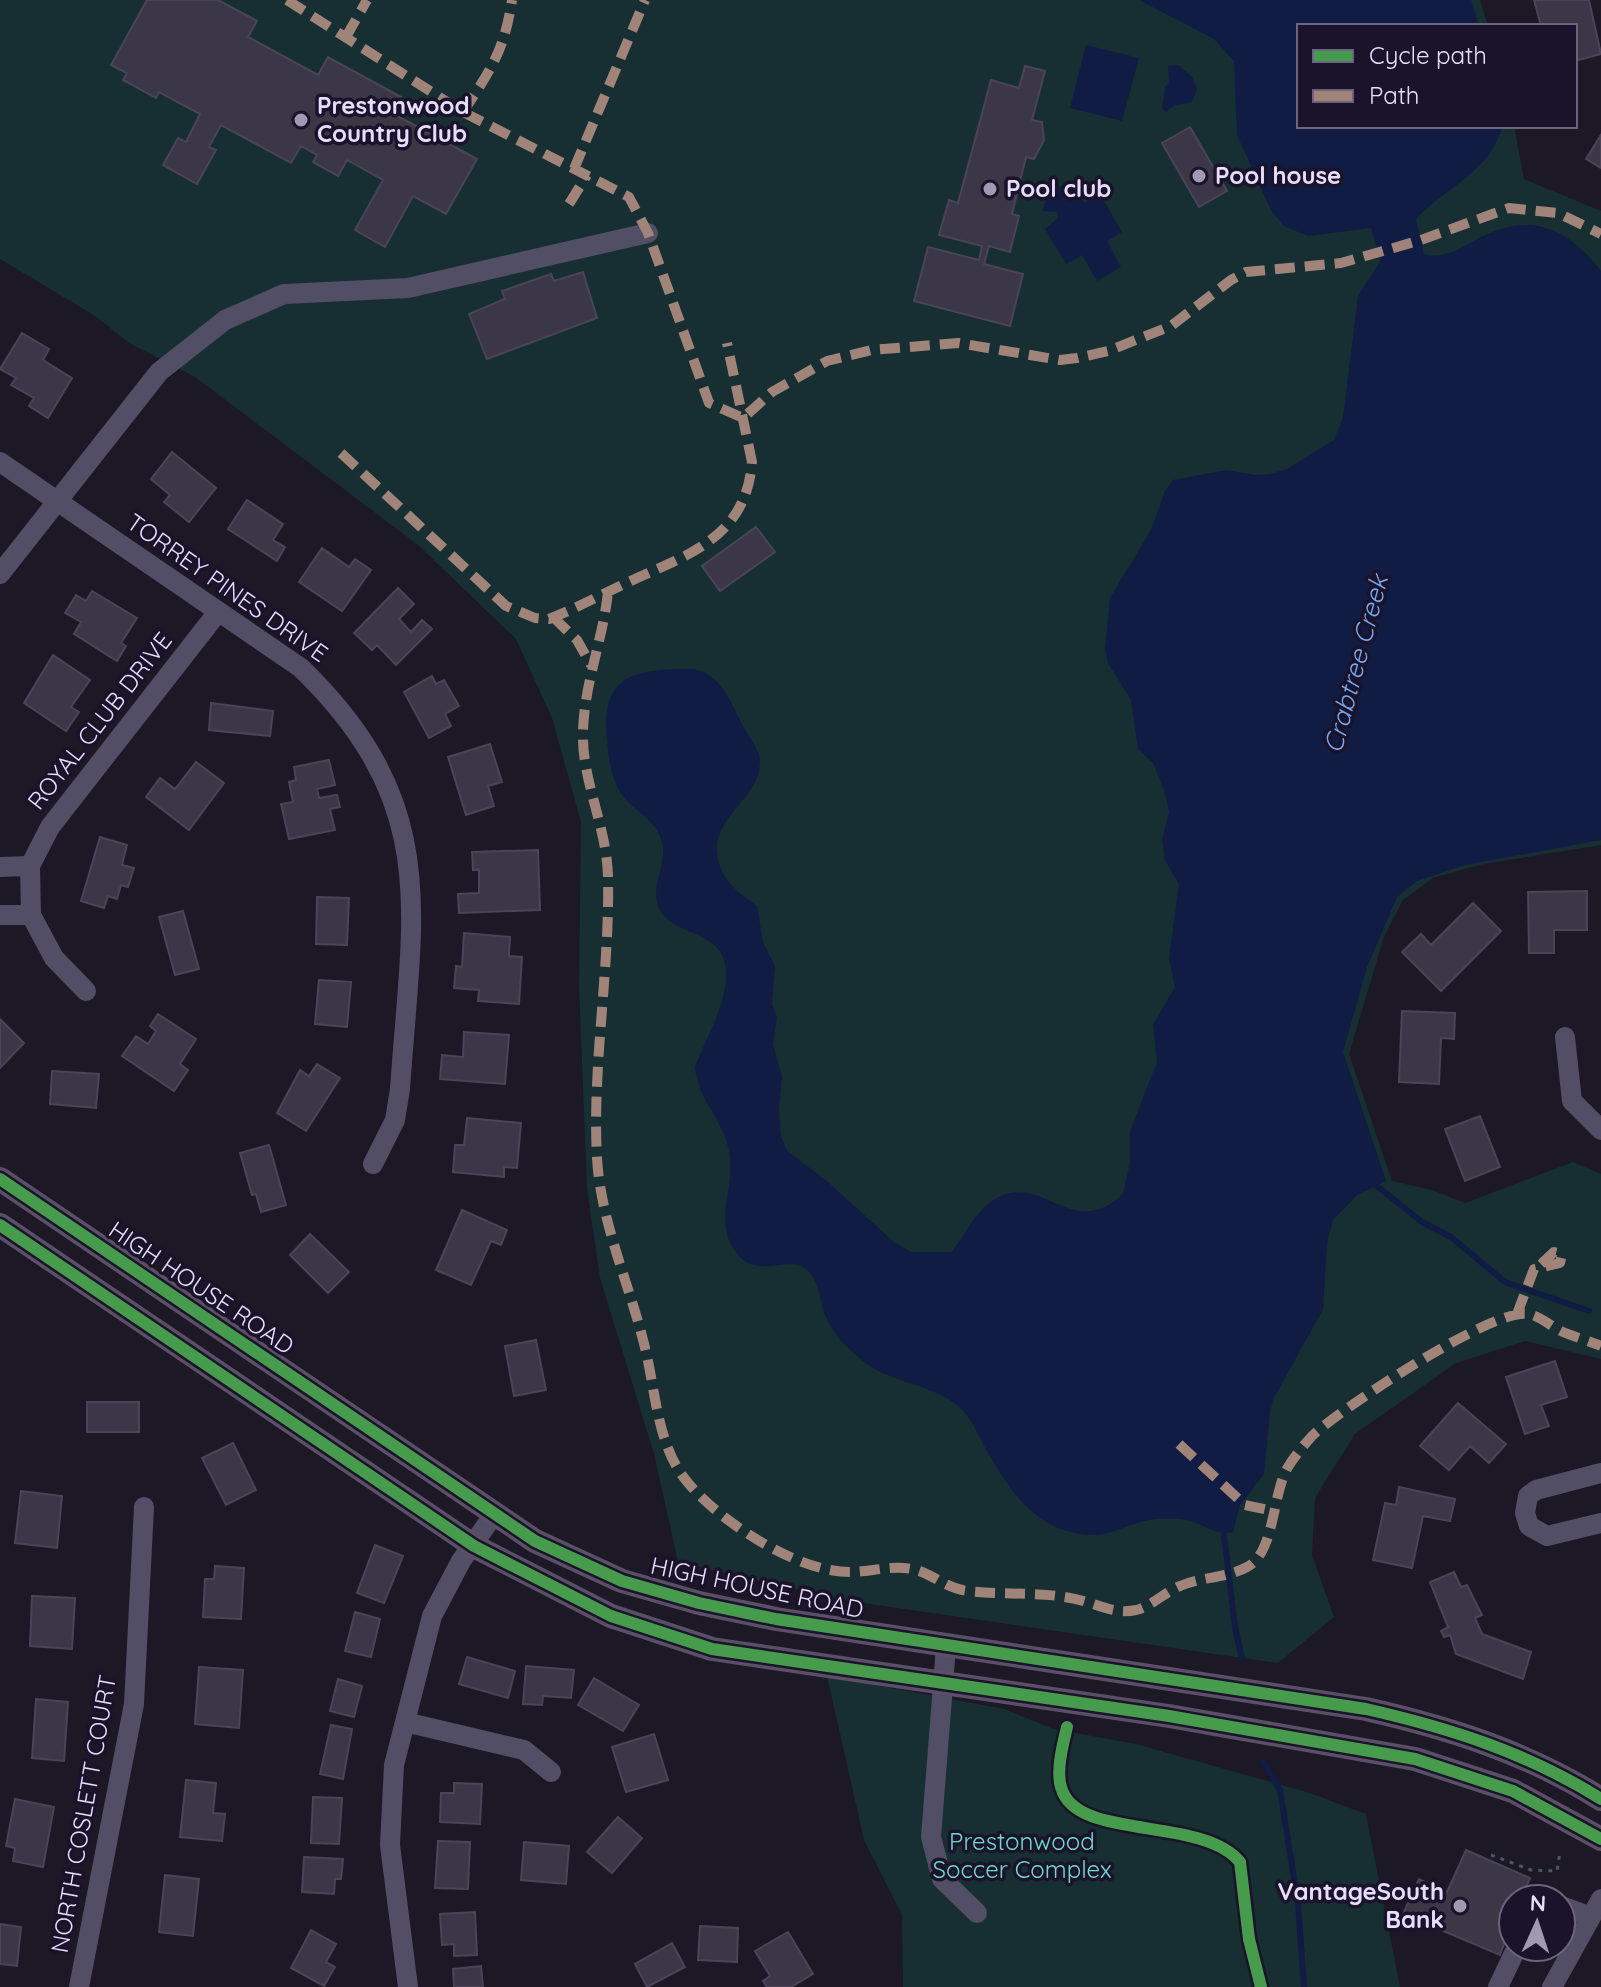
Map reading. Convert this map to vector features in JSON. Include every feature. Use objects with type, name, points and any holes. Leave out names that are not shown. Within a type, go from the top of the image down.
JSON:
[{"type":"main road","name":"HIGH HOUSE ROAD","points":[[0,1179],[535,1541],[622,1581],[699,1603],[776,1619],[1366,1709],[1421,1722],[1516,1754],[1558,1772],[1601,1799]]},
{"type":"main road","points":[[0,1225],[474,1546],[611,1616],[712,1649],[1169,1716],[1415,1759],[1513,1791],[1601,1839]]},
{"type":"street","points":[[0,574],[159,372],[225,320],[284,294],[408,288],[648,233]]},
{"type":"street","name":"TORREY PINES DRIVE","points":[[0,462],[301,668],[339,705],[378,764],[408,848],[414,894],[400,1089],[395,1120],[373,1164]]},
{"type":"street","name":"ROYAL CLUB DRIVE","points":[[86,991],[54,958],[31,915],[30,866],[50,827],[218,612]]},
{"type":"street","points":[[0,867],[30,866]]},
{"type":"street","points":[[0,915],[31,915]]},
{"type":"street","points":[[1565,1037],[1572,1101],[1601,1130]]},
{"type":"street","points":[[1601,1473],[1536,1490],[1528,1496],[1525,1513],[1529,1526],[1547,1536],[1601,1523]]},
{"type":"street","name":"NORTH COSLETT COURT","points":[[79,1987],[134,1704],[144,1507]]},
{"type":"street","points":[[408,1987],[390,1845],[394,1765],[432,1616],[461,1561],[495,1513]]},
{"type":"street","points":[[946,1647],[931,1837],[942,1879],[977,1913]]},
{"type":"street","points":[[405,1722],[524,1750],[551,1772]]},
{"type":"street","points":[[1552,1987],[1596,1908]]},
{"type":"street","points":[[1498,1987],[1509,1963]]},
{"type":"path","points":[[1491,1855],[1531,1870],[1557,1871],[1560,1852]]},
{"type":"green space","name":"Prestonwood Country Club","points":[[0,0],[1480,0],[1487,24],[1297,24],[1297,128],[1514,128],[1524,179],[1601,211],[1601,845],[1479,865],[1433,878],[1403,900],[1384,937],[1349,1054],[1392,1181],[1432,1190],[1465,1203],[1573,1162],[1601,1174],[1601,1359],[1525,1341],[1456,1363],[1355,1434],[1315,1498],[1312,1555],[1334,1617],[1278,1663],[842,1600],[678,1562],[654,1454],[600,1278],[587,1189],[579,985],[581,822],[552,718],[516,639],[418,545],[195,377],[129,343],[95,316],[0,259]]},
{"type":"green space","name":"Prestonwood Soccer Complex","points":[[827,1676],[1004,1709],[1054,1729],[1136,1744],[1310,1793],[1366,1814],[1400,1987],[903,1987],[902,1915],[864,1840]]},
{"type":"water","name":"Crabtree Creek","points":[[1139,0],[1471,0],[1478,24],[1297,24],[1297,128],[1501,128],[1489,155],[1478,167],[1416,219],[1424,254],[1444,254],[1495,231],[1529,225],[1560,234],[1574,243],[1601,271],[1601,840],[1465,865],[1417,881],[1397,897],[1367,967],[1343,1052],[1386,1181],[1357,1195],[1333,1220],[1327,1243],[1323,1309],[1275,1396],[1270,1411],[1264,1474],[1240,1505],[1233,1532],[1215,1531],[1184,1519],[1157,1519],[1093,1535],[1057,1527],[1028,1508],[995,1465],[967,1416],[954,1403],[931,1390],[879,1371],[850,1349],[830,1326],[814,1279],[803,1267],[794,1264],[753,1265],[735,1251],[729,1240],[725,1217],[731,1169],[728,1145],[701,1090],[695,1067],[725,991],[725,964],[714,945],[676,925],[661,912],[657,904],[662,842],[655,827],[625,799],[617,786],[609,759],[606,718],[609,701],[624,680],[652,671],[701,671],[718,682],[758,752],[760,760],[754,785],[723,826],[717,850],[725,876],[735,889],[757,906],[763,942],[775,966],[772,1004],[777,1018],[773,1044],[782,1077],[779,1109],[781,1136],[787,1151],[828,1182],[895,1243],[911,1252],[951,1252],[981,1210],[995,1199],[1012,1193],[1028,1193],[1072,1209],[1088,1211],[1105,1207],[1123,1194],[1130,1163],[1130,1131],[1157,1062],[1153,1025],[1175,987],[1169,958],[1179,884],[1165,860],[1162,840],[1169,812],[1165,793],[1153,763],[1138,749],[1131,700],[1108,663],[1105,648],[1110,598],[1151,530],[1165,491],[1173,480],[1227,470],[1270,474],[1287,469],[1334,440],[1343,417],[1358,296],[1381,260],[1371,228],[1308,236],[1284,226],[1271,210],[1237,135],[1234,61],[1214,39]]},
{"type":"water","points":[[1086,45],[1139,58],[1122,121],[1070,108]]},
{"type":"water","points":[[1178,65],[1192,77],[1197,89],[1192,102],[1175,105],[1166,112],[1162,108],[1165,87],[1169,82],[1168,66]]},
{"type":"water","points":[[1072,183],[1085,187],[1079,194],[1084,203],[1101,196],[1122,232],[1107,241],[1121,267],[1097,281],[1082,255],[1066,264],[1045,229],[1058,218],[1057,212],[1043,211],[1046,200],[1060,186]]},
{"type":"building","name":"Prestonwood Country Club","points":[[147,0],[218,0],[257,21],[248,37],[318,75],[328,57],[401,97],[392,113],[477,159],[446,214],[413,196],[385,247],[355,230],[383,180],[347,160],[338,176],[313,162],[317,155],[301,146],[291,163],[221,125],[209,147],[216,150],[197,184],[163,165],[178,138],[186,142],[200,114],[159,92],[156,98],[123,80],[127,73],[111,65]]},
{"type":"building","points":[[1534,0],[1589,0],[1601,54],[1577,60],[1577,24],[1540,24]]},
{"type":"building","name":"Pool club","points":[[1025,66],[1045,71],[1032,120],[1042,122],[1044,140],[1034,159],[1026,157],[1012,214],[1019,216],[1010,252],[989,246],[984,264],[1023,274],[1010,326],[914,301],[928,247],[979,260],[982,246],[939,235],[949,200],[958,203],[991,80],[1019,88]]},
{"type":"building","name":"Pool house","points":[[1190,127],[1227,191],[1199,207],[1162,143]]},
{"type":"building","points":[[1601,135],[1601,168],[1586,159]]},
{"type":"building","points":[[583,272],[597,318],[487,359],[469,314],[505,299],[502,291],[551,274],[554,281]]},
{"type":"building","points":[[22,333],[49,349],[43,360],[72,378],[48,418],[29,406],[34,398],[11,385],[16,378],[0,369]]},
{"type":"building","points":[[172,452],[216,488],[189,522],[164,502],[170,495],[151,479]]},
{"type":"building","points":[[247,500],[283,524],[273,540],[285,547],[277,561],[228,529]]},
{"type":"building","points":[[756,527],[775,552],[720,591],[702,566]]},
{"type":"building","points":[[322,548],[349,567],[355,559],[371,570],[342,611],[299,582]]},
{"type":"building","points":[[398,588],[414,604],[399,619],[411,632],[422,620],[432,629],[396,665],[377,645],[372,650],[354,633]]},
{"type":"building","points":[[92,591],[137,618],[121,643],[126,646],[117,661],[74,634],[81,622],[65,613],[76,595],[86,601]]},
{"type":"building","points":[[53,655],[90,680],[71,707],[79,712],[66,731],[24,703]]},
{"type":"building","points":[[432,676],[436,684],[444,680],[459,706],[445,714],[451,726],[429,738],[404,692]]},
{"type":"building","points":[[211,703],[273,711],[270,736],[209,730]]},
{"type":"building","points":[[490,744],[502,782],[488,786],[494,806],[466,815],[448,757]]},
{"type":"building","points":[[329,760],[335,785],[317,789],[319,798],[337,795],[340,807],[330,809],[335,830],[289,839],[281,804],[293,802],[289,782],[296,780],[294,767]]},
{"type":"building","points":[[196,762],[224,783],[189,830],[146,797],[160,778],[175,789]]},
{"type":"building","points":[[100,837],[127,845],[122,865],[134,868],[128,887],[121,885],[117,899],[108,896],[104,908],[81,901]]},
{"type":"building","points":[[538,850],[540,910],[459,913],[458,894],[479,893],[479,870],[473,870],[472,852]]},
{"type":"building","points":[[1587,891],[1587,930],[1554,930],[1554,953],[1529,953],[1528,892]]},
{"type":"building","points":[[317,897],[349,898],[347,945],[316,944]]},
{"type":"building","points":[[1473,903],[1501,931],[1441,991],[1402,952],[1421,934],[1431,945]]},
{"type":"building","points":[[183,911],[199,969],[175,975],[159,917]]},
{"type":"building","points":[[464,933],[510,937],[509,956],[522,957],[519,1004],[478,1001],[479,990],[454,988],[456,966],[462,967]]},
{"type":"building","points":[[319,980],[351,982],[347,1027],[315,1024]]},
{"type":"building","points":[[1402,1011],[1455,1013],[1454,1039],[1441,1038],[1439,1084],[1399,1082]]},
{"type":"building","points":[[158,1014],[196,1039],[180,1064],[188,1070],[174,1091],[122,1056],[136,1036],[148,1044],[156,1031],[150,1026]]},
{"type":"building","points":[[0,1019],[24,1043],[0,1068]]},
{"type":"building","points":[[464,1032],[509,1035],[505,1084],[440,1079],[442,1055],[463,1057]]},
{"type":"building","points":[[317,1064],[340,1078],[306,1131],[277,1113],[300,1070],[309,1076]]},
{"type":"building","points":[[52,1071],[99,1074],[96,1108],[50,1104]]},
{"type":"building","points":[[1480,1116],[1500,1167],[1465,1181],[1445,1129]]},
{"type":"building","points":[[467,1118],[521,1123],[517,1168],[504,1167],[504,1177],[453,1172],[455,1145],[464,1145]]},
{"type":"building","points":[[269,1145],[286,1205],[261,1212],[256,1194],[252,1195],[240,1153]]},
{"type":"building","points":[[462,1210],[507,1230],[501,1245],[491,1241],[471,1285],[436,1270]]},
{"type":"building","points":[[310,1234],[349,1272],[328,1293],[290,1255]]},
{"type":"building","points":[[536,1340],[546,1390],[514,1396],[505,1346]]},
{"type":"building","points":[[1555,1361],[1567,1397],[1541,1405],[1549,1426],[1525,1434],[1506,1377]]},
{"type":"building","points":[[87,1402],[139,1402],[139,1432],[87,1432]]},
{"type":"building","points":[[1458,1403],[1506,1444],[1489,1463],[1470,1446],[1449,1470],[1420,1446]]},
{"type":"building","points":[[233,1443],[256,1490],[226,1505],[202,1458]]},
{"type":"building","points":[[1399,1487],[1455,1499],[1450,1521],[1423,1516],[1412,1568],[1373,1560],[1385,1503],[1396,1505]]},
{"type":"building","points":[[21,1491],[62,1496],[57,1548],[15,1543]]},
{"type":"building","points":[[375,1545],[403,1556],[384,1603],[357,1593]]},
{"type":"building","points":[[215,1566],[244,1568],[241,1619],[203,1617],[205,1579],[214,1579]]},
{"type":"building","points":[[1454,1572],[1461,1587],[1467,1585],[1482,1615],[1475,1618],[1482,1634],[1531,1652],[1523,1679],[1456,1654],[1450,1635],[1444,1637],[1441,1631],[1448,1627],[1430,1582]]},
{"type":"building","points":[[32,1596],[75,1598],[72,1649],[30,1646]]},
{"type":"building","points":[[355,1612],[380,1619],[371,1657],[345,1651]]},
{"type":"building","points":[[467,1657],[515,1671],[508,1698],[459,1684]]},
{"type":"building","points":[[526,1666],[574,1670],[571,1698],[543,1696],[542,1705],[523,1704]]},
{"type":"building","points":[[199,1667],[243,1670],[239,1728],[195,1724]]},
{"type":"building","points":[[594,1678],[639,1705],[623,1731],[578,1705]]},
{"type":"building","points":[[338,1679],[362,1686],[354,1717],[330,1711]]},
{"type":"building","points":[[36,1699],[68,1702],[64,1761],[32,1758]]},
{"type":"building","points":[[331,1725],[352,1729],[343,1779],[320,1774]]},
{"type":"building","points":[[654,1734],[668,1780],[626,1792],[612,1747]]},
{"type":"building","points":[[186,1780],[216,1783],[213,1813],[225,1814],[222,1841],[180,1837]]},
{"type":"building","points":[[454,1783],[482,1784],[480,1824],[440,1822],[441,1793],[454,1793]]},
{"type":"building","points":[[313,1797],[342,1798],[339,1844],[311,1843]]},
{"type":"building","points":[[15,1799],[54,1807],[43,1867],[13,1861],[15,1848],[6,1846]]},
{"type":"building","points":[[618,1817],[642,1838],[612,1873],[587,1852]]},
{"type":"building","points":[[438,1841],[470,1842],[468,1889],[435,1888]]},
{"type":"building","points":[[524,1842],[569,1846],[566,1884],[521,1880]]},
{"type":"building","name":"VantageSouth Bank","points":[[1466,1850],[1530,1878],[1528,1883],[1497,1883],[1497,1954],[1403,1914],[1419,1879],[1447,1892]]},
{"type":"building","points":[[304,1857],[343,1859],[341,1879],[335,1879],[334,1894],[302,1892]]},
{"type":"building","points":[[165,1875],[199,1879],[193,1936],[159,1932]]},
{"type":"building","points":[[475,1912],[477,1955],[454,1956],[454,1944],[442,1945],[440,1914]]},
{"type":"building","points":[[0,1924],[21,1927],[17,1966],[0,1964]]},
{"type":"building","points":[[700,1926],[738,1928],[737,1962],[698,1960]]},
{"type":"building","points":[[311,1930],[336,1944],[326,1962],[335,1967],[324,1986],[291,1968]]},
{"type":"building","points":[[788,1932],[813,1974],[791,1987],[767,1987],[763,1981],[770,1976],[755,1951]]},
{"type":"building","points":[[672,1943],[685,1967],[647,1987],[635,1964]]},
{"type":"building","points":[[481,1966],[483,1987],[454,1987],[453,1969]]},
{"type":"waterway","points":[[1373,1183],[1422,1222],[1451,1237],[1505,1282],[1589,1311]]},
{"type":"waterway","points":[[1224,1535],[1242,1659]]},
{"type":"waterway","points":[[1263,1761],[1280,1790],[1298,1903],[1304,1987]]},
{"type":"marked path","points":[[287,0],[463,112],[629,197],[648,233],[709,403],[743,418],[772,392],[827,361],[872,350],[958,343],[1060,360],[1077,358],[1108,351],[1171,326],[1246,272],[1341,263],[1421,240],[1509,208],[1558,213],[1601,234]]},
{"type":"marked path","points":[[346,37],[367,0]]},
{"type":"marked path","points":[[463,112],[495,59],[505,33],[512,0]]},
{"type":"marked path","points":[[574,169],[645,0]]},
{"type":"marked path","points":[[569,204],[587,175]]},
{"type":"marked path","points":[[341,453],[506,606],[535,618],[549,619],[688,554],[724,528],[738,510],[747,489],[752,462],[727,343]]},
{"type":"marked path","points":[[608,592],[587,694],[583,730],[586,767],[607,858],[608,877],[596,1123],[600,1183],[610,1232],[640,1328],[664,1438],[689,1484],[741,1530],[787,1555],[832,1570],[914,1569],[961,1590],[1057,1596],[1117,1611],[1136,1610],[1180,1586],[1239,1571],[1256,1560],[1268,1536],[1283,1478],[1290,1463],[1312,1436],[1384,1384],[1452,1342],[1510,1316],[1528,1314],[1563,1332],[1601,1346]]},
{"type":"marked path","points":[[553,617],[577,640],[591,665]]},
{"type":"marked path","points":[[1517,1314],[1534,1269],[1560,1263],[1562,1254],[1554,1252],[1539,1266]]},
{"type":"marked path","points":[[1179,1444],[1245,1505],[1273,1511]]},
{"type":"cycle path","points":[[0,1179],[535,1541],[622,1581],[699,1603],[776,1619],[1366,1709],[1428,1725],[1517,1755],[1601,1799]]},
{"type":"cycle path","points":[[0,1225],[474,1546],[611,1616],[712,1649],[1169,1716],[1415,1759],[1513,1791],[1601,1839]]},
{"type":"cycle path","points":[[1067,1727],[1059,1773],[1061,1787],[1071,1804],[1114,1823],[1198,1838],[1222,1848],[1240,1862],[1249,1939],[1261,1987]]},
{"type":"place","name":"Prestonwood Country Club","points":[[301,120]]},
{"type":"place","name":"Pool house","points":[[1199,176]]},
{"type":"place","name":"Pool club","points":[[990,189]]},
{"type":"place","name":"VantageSouth Bank","points":[[1460,1906]]}]
